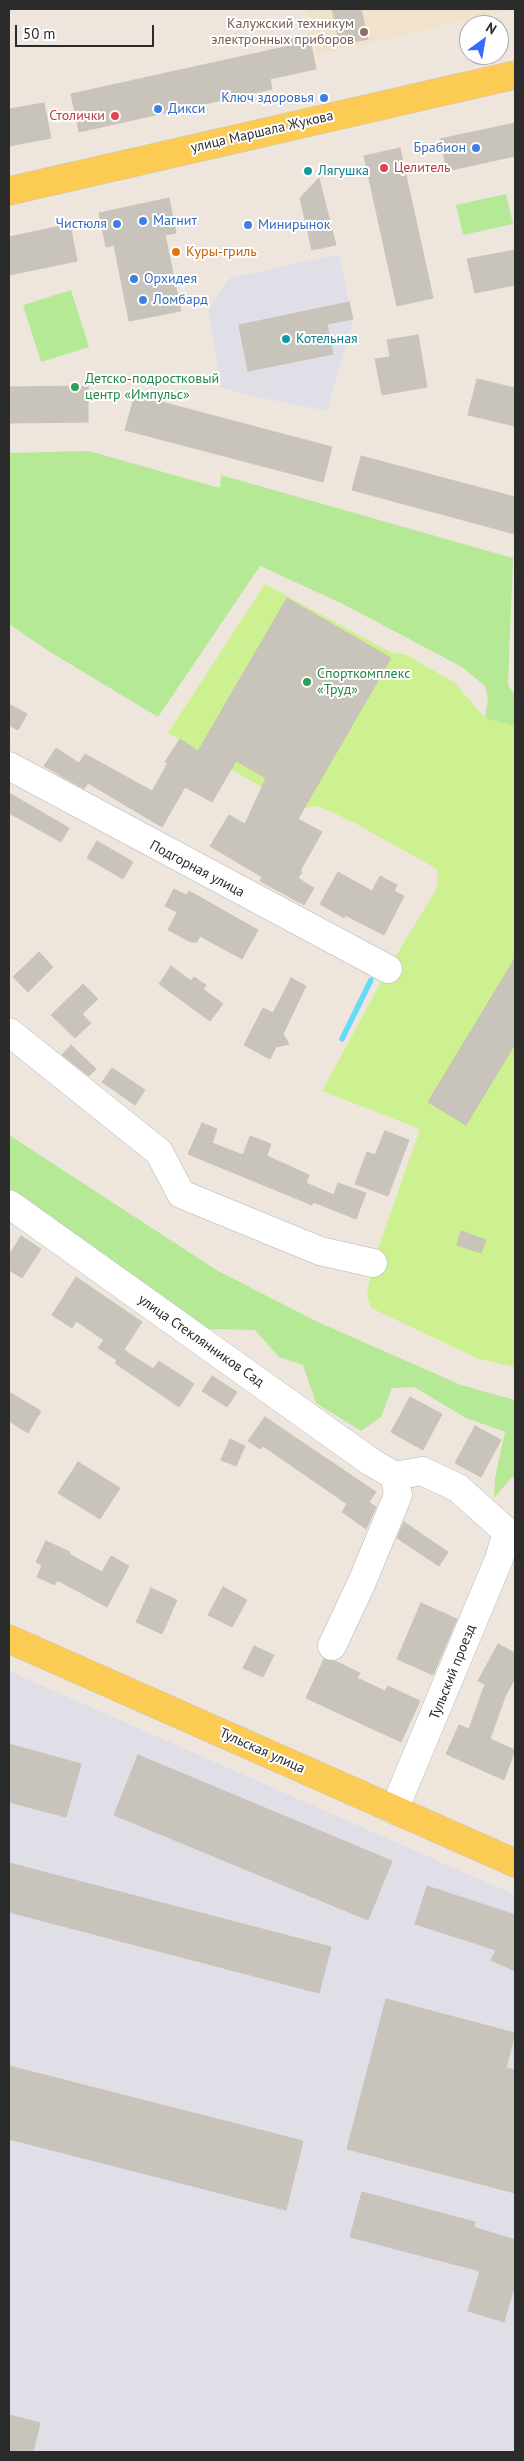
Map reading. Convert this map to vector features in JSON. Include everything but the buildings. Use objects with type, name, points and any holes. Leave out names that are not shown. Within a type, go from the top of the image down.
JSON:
[{"type":"main road","name":"улица Маршала Жукова","points":[[9,191],[515,74]]},
{"type":"main road","name":"Тульская улица","points":[[9,1639],[515,1863]]},
{"type":"street","name":"Подгорная улица","points":[[9,766],[388,970]]},
{"type":"street","points":[[9,1032],[159,1152],[182,1194],[320,1251],[373,1263]]},
{"type":"street","name":"улица Стеклянников Сад","points":[[9,1204],[371,1462],[395,1476]]},
{"type":"street","name":"Тульский проезд","points":[[394,1810],[499,1558],[507,1532],[458,1488],[422,1471],[395,1476]]},
{"type":"street","points":[[332,1646],[362,1582],[398,1496],[395,1476]]},
{"type":"shaded area","name":"Калужский техникум электронных приборов","points":[[307,9],[515,9],[489,15],[459,15],[459,22],[317,55]]},
{"type":"shaded area","points":[[339,254],[353,319],[327,411],[252,396],[221,387],[208,310],[230,278]]},
{"type":"shaded area","points":[[9,1671],[515,1895],[515,2452],[9,2452]]},
{"type":"green space","points":[[506,194],[513,224],[463,235],[456,205]]},
{"type":"green space","points":[[71,290],[89,347],[41,362],[23,305]]},
{"type":"green space","points":[[89,451],[220,488],[221,475],[513,558],[508,685],[515,696],[515,727],[485,718],[488,698],[485,686],[462,667],[343,604],[260,566],[158,717],[47,650],[9,624],[9,453]]},
{"type":"green space","points":[[265,584],[392,653],[405,654],[455,683],[485,718],[515,727],[515,1367],[479,1359],[371,1308],[367,1294],[373,1263],[420,1129],[322,1091],[388,969],[437,888],[437,869],[353,822],[318,806],[305,808],[262,787],[168,733]]},
{"type":"green space","points":[[9,1135],[218,1271],[318,1322],[461,1385],[515,1400],[515,1477],[512,1477],[494,1498],[495,1478],[505,1432],[466,1418],[414,1387],[392,1388],[381,1417],[361,1431],[316,1403],[303,1365],[279,1357],[255,1330],[206,1329],[9,1191]]},
{"type":"waterway","points":[[342,1039],[371,980]]},
{"type":"place","name":"Калужский техникум электронных приборов","points":[[364,32]]},
{"type":"place","name":"Ключ здоровья","points":[[324,98]]},
{"type":"place","name":"Дикси","points":[[158,109]]},
{"type":"place","name":"Столички","points":[[115,116]]},
{"type":"place","name":"Брабион","points":[[476,148]]},
{"type":"place","name":"Целитель","points":[[384,168]]},
{"type":"place","name":"Лягушка","points":[[308,171]]},
{"type":"place","name":"Магнит","points":[[143,221]]},
{"type":"place","name":"Чистюля","points":[[117,224]]},
{"type":"place","name":"Минирынок","points":[[248,225]]},
{"type":"place","name":"Куры-гриль","points":[[176,252]]},
{"type":"place","name":"Орхидея","points":[[134,279]]},
{"type":"place","name":"Ломбард","points":[[143,300]]},
{"type":"place","name":"Котельная","points":[[286,339]]},
{"type":"place","name":"Детско-подростковый центр «Импульс»","points":[[75,387]]},
{"type":"place","name":"Спорткомплекс «Труд»","points":[[307,682]]}]
